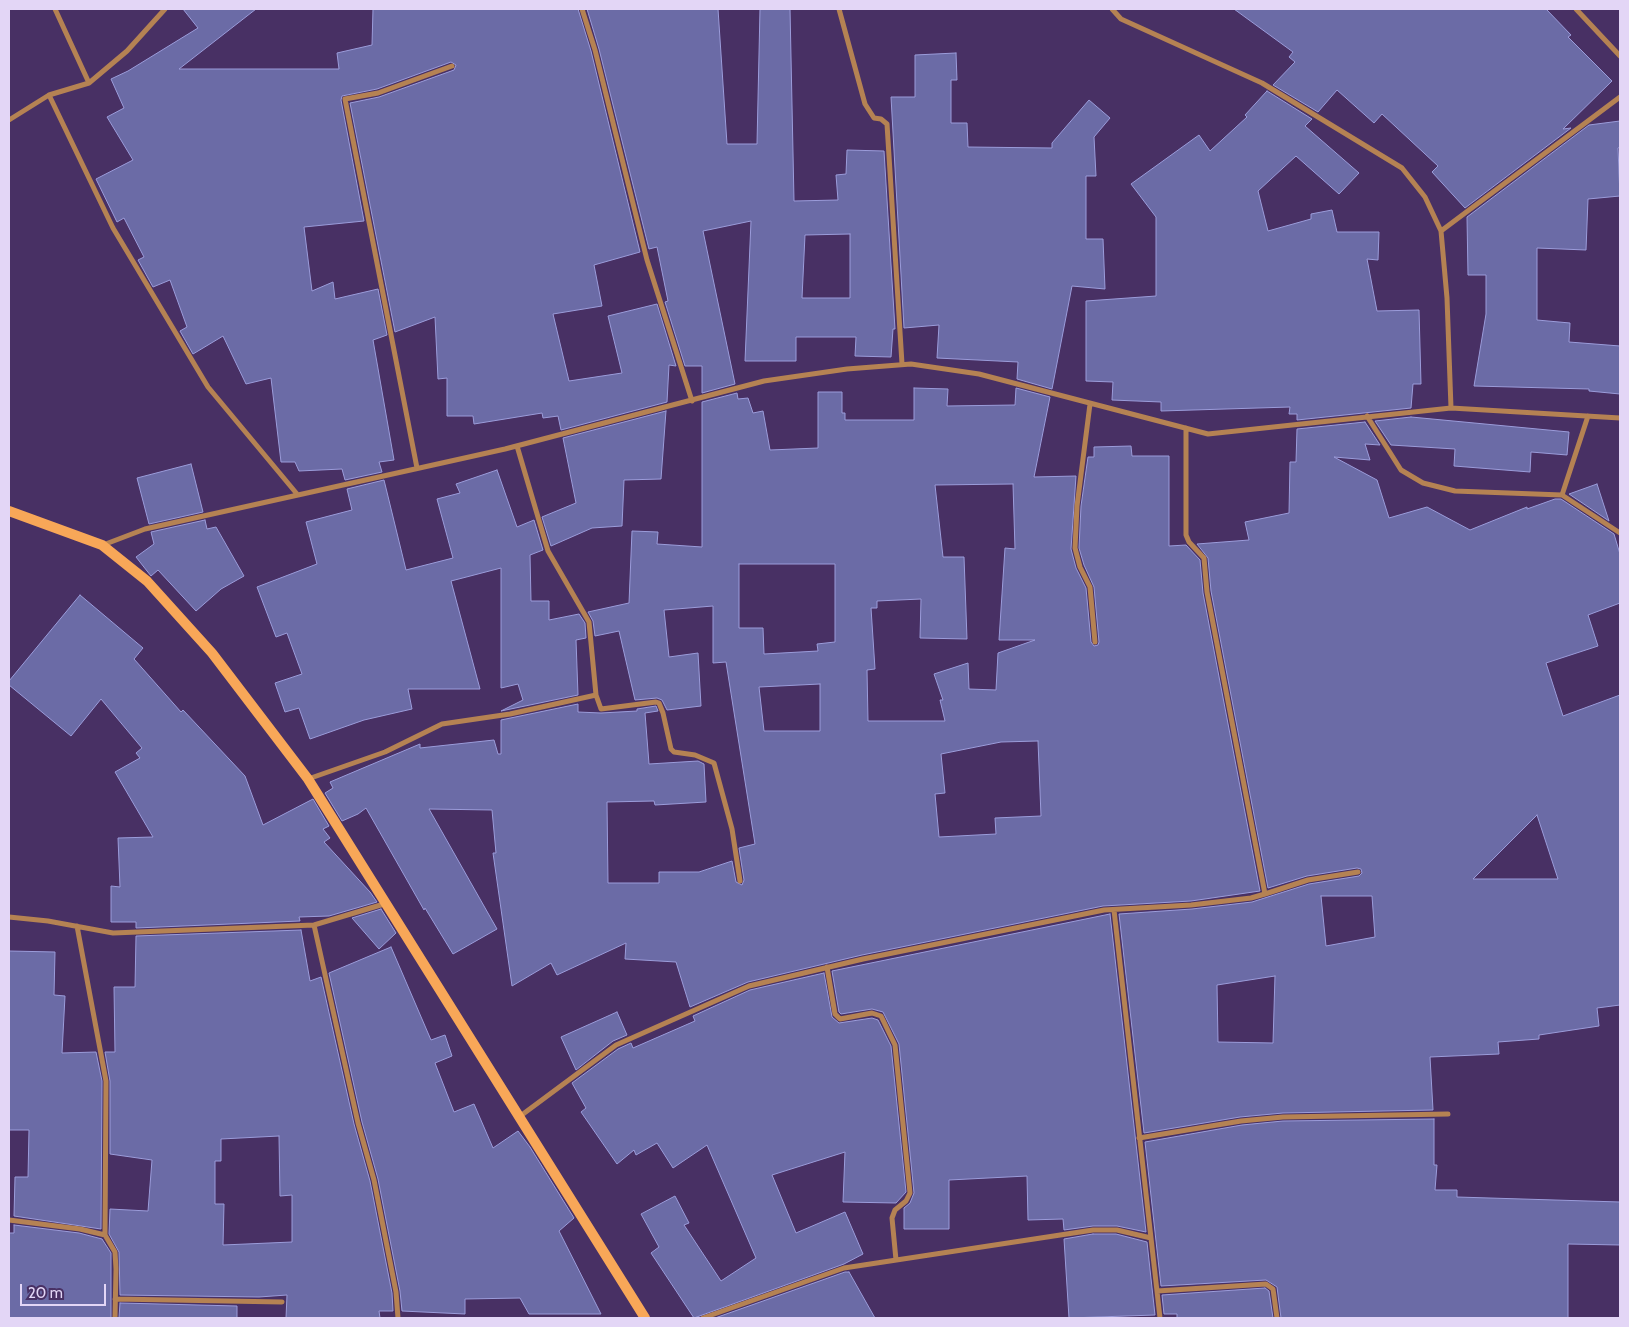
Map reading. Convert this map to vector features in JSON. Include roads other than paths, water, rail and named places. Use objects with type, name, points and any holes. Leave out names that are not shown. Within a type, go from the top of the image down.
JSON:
[{"type":"street","points":[[55,9],[89,83]]},
{"type":"street","points":[[9,120],[49,96],[89,83],[127,51],[165,9]]},
{"type":"street","points":[[582,9],[595,50],[646,260],[692,401]]},
{"type":"street","points":[[839,9],[865,104],[874,118],[881,119],[887,124],[902,364]]},
{"type":"street","points":[[1112,9],[1121,19],[1262,83],[1402,168],[1425,197],[1441,231],[1447,298],[1451,408]]},
{"type":"street","points":[[1576,9],[1620,56]]},
{"type":"street","points":[[417,468],[344,99],[378,93],[452,66]]},
{"type":"street","points":[[49,96],[113,228],[208,387],[297,494]]},
{"type":"street","points":[[1441,231],[1620,97]]},
{"type":"street","points":[[102,546],[145,529],[517,446],[764,381],[847,369],[902,364],[979,374],[1208,434],[1451,408],[1620,418]]},
{"type":"street","points":[[1090,404],[1077,506],[1075,548],[1080,567],[1090,587],[1095,642]]},
{"type":"street","points":[[1367,416],[1401,470],[1423,483],[1455,491],[1562,495],[1620,533]]},
{"type":"street","points":[[1562,495],[1588,416]]},
{"type":"street","points":[[1186,428],[1186,535],[1189,542],[1204,558],[1207,592],[1265,894]]},
{"type":"street","points":[[517,446],[548,551],[589,622],[596,695],[601,709],[659,703],[671,749],[674,752],[695,755],[714,763],[732,829],[740,881]]},
{"type":"street","points":[[9,511],[102,546],[147,581],[212,653],[308,779],[384,904],[645,1318]]},
{"type":"street","points":[[308,779],[385,752],[442,724],[510,714],[596,695]]},
{"type":"street","points":[[518,1117],[616,1045],[749,986],[827,967],[1114,910],[1191,905],[1251,898],[1308,880],[1358,872]]},
{"type":"street","points":[[9,917],[113,933],[314,925],[384,904]]},
{"type":"street","points":[[1114,910],[1160,1318]]},
{"type":"street","points":[[314,925],[358,1123],[374,1180],[396,1292],[398,1318]]},
{"type":"street","points":[[77,926],[106,1081],[105,1236],[114,1252],[116,1269],[115,1318]]},
{"type":"street","points":[[827,967],[835,1014],[840,1019],[872,1013],[881,1016],[894,1045],[910,1193],[906,1201],[894,1210],[892,1218],[896,1260]]},
{"type":"street","points":[[1139,1138],[1241,1121],[1283,1117],[1448,1114]]},
{"type":"street","points":[[9,1220],[80,1229],[105,1236]]},
{"type":"street","points":[[703,1318],[844,1268],[1093,1230],[1117,1230],[1151,1238]]},
{"type":"street","points":[[1157,1291],[1266,1284],[1273,1289],[1277,1318]]},
{"type":"street","points":[[114,1300],[282,1302]]}]
